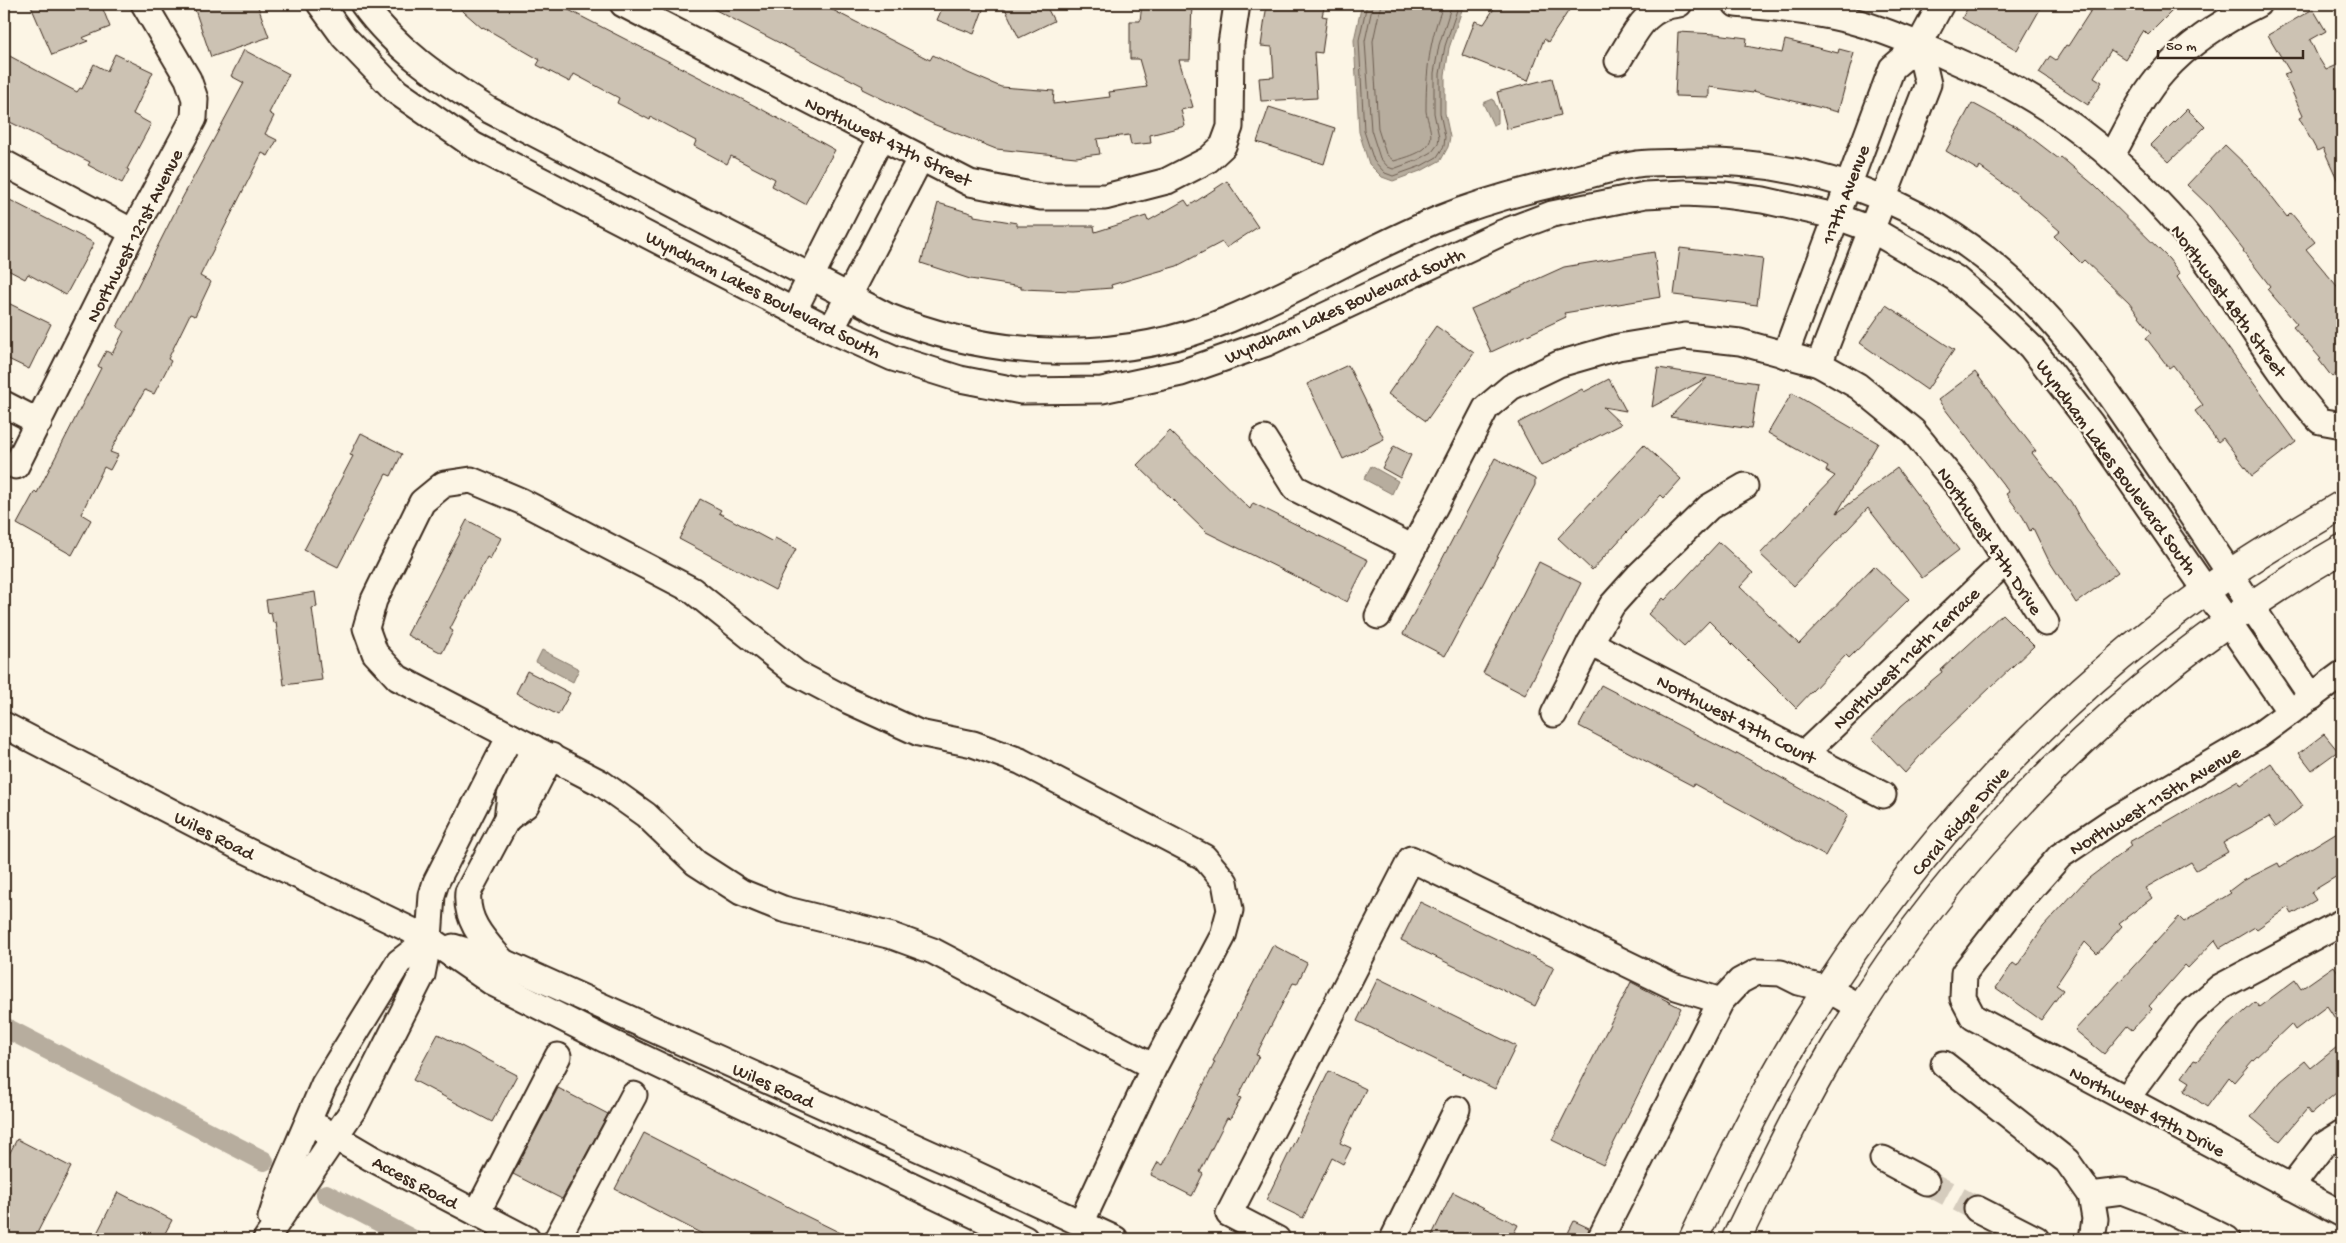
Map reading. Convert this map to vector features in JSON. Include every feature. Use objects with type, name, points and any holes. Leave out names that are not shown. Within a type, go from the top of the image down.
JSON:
[{"type":"main road","name":"Coral Ridge Drive","points":[[1693,1239],[1779,1069],[1827,989],[1879,915],[1926,855],[2024,747],[2061,710],[2129,650],[2231,573],[2342,505]]},
{"type":"main road","name":"Coral Ridge Drive","points":[[1742,1237],[1795,1119],[1834,1049],[1890,964],[1946,890],[2038,786],[2132,697],[2229,622],[2342,549]]},
{"type":"street","name":"Northwest 121st Avenue","points":[[16,466],[133,232],[194,118],[195,99],[188,79],[144,4]]},
{"type":"street","name":"Wyndham Lakes Boulevard South","points":[[320,4],[344,37],[397,92],[473,145],[831,330],[893,358],[960,379],[1021,390],[1102,390],[1181,373],[1267,343],[1499,234],[1552,214],[1645,196],[1685,193],[1763,200],[1835,216],[1871,229],[1955,278],[1998,315],[2031,347],[2074,399],[2229,622]]},
{"type":"street","name":"Wyndham Lakes Boulevard South","points":[[363,4],[407,51],[428,69],[443,81],[489,110],[810,278],[887,316],[921,330],[988,346],[1057,353],[1100,351],[1152,342],[1229,320],[1434,221],[1490,199],[1639,164],[1726,161],[1794,171],[1848,183],[1883,197],[1938,227],[1967,246],[2008,278],[2058,326],[2103,385],[2231,573],[2252,607]]},
{"type":"street","name":"Northwest 47th Street","points":[[625,4],[920,159],[970,183],[1041,197],[1105,197],[1167,181],[1208,160],[1223,146],[1230,127],[1230,44],[1236,4]]},
{"type":"street","points":[[1618,61],[1646,17],[1666,5],[1679,4]]},
{"type":"street","name":"Northwest 48th Street","points":[[1736,4],[1860,13],[1919,45],[1997,79],[2057,115],[2111,157],[2168,214],[2210,266],[2302,401],[2320,421],[2342,425]]},
{"type":"street","name":"117th Avenue","points":[[1785,354],[1835,216],[1892,68],[1919,45],[1940,4]]},
{"type":"street","points":[[2111,157],[2139,107],[2163,72],[2191,45],[2233,16],[2258,4]]},
{"type":"street","name":"117th Avenue","points":[[1819,364],[1928,84],[1919,45]]},
{"type":"street","points":[[794,310],[881,138]]},
{"type":"street","points":[[831,330],[920,159]]},
{"type":"street","points":[[4,163],[133,232]]},
{"type":"street","name":"Northwest 47th Drive","points":[[1378,616],[1486,408],[1511,387],[1559,364],[1618,347],[1685,336],[1740,342],[1785,354],[1819,364],[1858,386],[1913,431],[1963,492],[2046,623]]},
{"type":"street","points":[[4,404],[39,422]]},
{"type":"street","points":[[1264,439],[1295,488],[1413,548]]},
{"type":"street","points":[[1081,1223],[1154,1067],[1223,936],[1230,910],[1225,882],[1204,857],[1020,761],[973,744],[919,732],[805,678],[796,673],[692,590],[521,501],[471,480],[444,484],[422,502],[374,600],[366,628],[375,653],[398,678],[601,783],[646,815],[696,863],[741,892],[783,909],[892,936],[933,951],[1154,1067]]},
{"type":"street","points":[[1554,714],[1590,643],[1612,605],[1638,576],[1709,507],[1745,486]]},
{"type":"street","name":"Northwest 116th Terrace","points":[[1805,753],[2006,561]]},
{"type":"street","points":[[2252,607],[2312,697]]},
{"type":"street","points":[[2229,622],[2290,712]]},
{"type":"street","name":"Northwest 47th Court","points":[[1590,643],[1883,794]]},
{"type":"street","name":"Northwest 115th Avenue","points":[[1963,998],[1964,973],[2021,900],[2060,856],[2112,821],[2259,735],[2342,674]]},
{"type":"street","name":"Wiles Road","points":[[7,733],[429,939],[493,983],[606,1040],[1025,1239]]},
{"type":"street","points":[[265,1239],[355,1107],[422,975],[429,939],[432,894],[436,882],[510,736]]},
{"type":"street","points":[[503,962],[473,924],[467,904],[473,881],[507,819],[510,796],[516,785],[543,752]]},
{"type":"street","points":[[507,819],[526,805],[543,752]]},
{"type":"street","points":[[491,774],[516,785]]},
{"type":"street","points":[[1277,1239],[1229,1214],[1411,859],[1673,986],[1721,1001]]},
{"type":"street","points":[[2127,1098],[2188,1016],[2220,987],[2342,922]]},
{"type":"street","points":[[265,1239],[285,1175],[324,1084],[399,962],[429,939]]},
{"type":"street","name":"Wiles Road","points":[[429,939],[503,962],[1115,1239]]},
{"type":"street","points":[[1600,1239],[1721,1001],[1740,981],[1758,972],[1781,973],[1799,982],[1827,989],[1860,1008]]},
{"type":"street","name":"Northwest 49th Drive","points":[[1963,998],[1973,1017],[2342,1214]]},
{"type":"street","points":[[477,1213],[558,1056]]},
{"type":"street","points":[[1944,1064],[2066,1161],[2091,1195],[2096,1219],[2092,1239]]},
{"type":"street","points":[[557,1239],[634,1096]]},
{"type":"street","points":[[1393,1239],[1457,1109]]},
{"type":"street","name":"Access Road","points":[[307,1121],[370,1158],[527,1239]]},
{"type":"street","points":[[2291,1187],[2323,1145],[2342,1133]]},
{"type":"street","points":[[1883,1159],[1926,1182]]},
{"type":"street","points":[[2091,1195],[2122,1191],[2158,1204],[2228,1239]]},
{"type":"street","points":[[1977,1209],[2036,1239]]},
{"type":"water","points":[[1362,4],[1464,4],[1449,48],[1445,75],[1445,113],[1450,137],[1448,147],[1441,160],[1423,170],[1393,181],[1382,177],[1369,164],[1359,132],[1354,40]]},
{"type":"water","points":[[1493,99],[1498,110],[1498,123],[1493,125],[1483,103]]},
{"type":"water","points":[[1371,466],[1398,481],[1392,494],[1364,479]]},
{"type":"water","points":[[542,650],[579,669],[573,682],[536,662]]},
{"type":"building","points":[[30,4],[101,4],[110,27],[82,38],[88,41],[52,55]]},
{"type":"building","points":[[193,4],[257,4],[269,37],[211,57]]},
{"type":"building","points":[[455,4],[557,4],[763,110],[835,150],[805,204],[772,186],[775,179],[731,156],[727,164],[694,146],[696,141],[651,117],[650,120],[617,103],[619,98],[574,74],[570,82],[537,65],[540,60],[482,28]]},
{"type":"building","points":[[704,4],[821,4],[930,60],[933,55],[1001,87],[1054,91],[1053,104],[1110,97],[1109,92],[1147,87],[1139,59],[1130,59],[1130,21],[1140,21],[1142,4],[1192,4],[1190,60],[1179,60],[1193,107],[1181,110],[1185,126],[1150,135],[1151,143],[1131,145],[1129,135],[1097,139],[1100,154],[1076,157],[996,149],[933,124],[862,89],[863,86]]},
{"type":"building","points":[[944,4],[985,4],[974,34],[937,20]]},
{"type":"building","points":[[1003,4],[1045,4],[1054,21],[1019,38]]},
{"type":"building","points":[[1267,4],[1325,4],[1322,16],[1327,17],[1322,53],[1314,52],[1317,98],[1261,101],[1259,78],[1274,77],[1272,47],[1261,46]]},
{"type":"building","points":[[1497,4],[1573,4],[1548,42],[1544,39],[1528,81],[1462,55],[1475,21],[1484,24]]},
{"type":"building","points":[[1970,4],[2043,4],[2017,50],[1962,18]]},
{"type":"building","points":[[2095,4],[2179,4],[2148,35],[2143,30],[2125,59],[2111,50],[2094,77],[2102,82],[2088,105],[2039,73],[2050,56],[2056,60],[2066,45],[2068,46]]},
{"type":"building","points":[[2313,9],[2326,31],[2310,40],[2318,57],[2326,70],[2342,63],[2342,190],[2323,148],[2317,151],[2299,118],[2303,116],[2284,74],[2290,72],[2268,35]]},
{"type":"building","points":[[1678,32],[1747,38],[1746,46],[1782,53],[1785,40],[1838,53],[1839,49],[1854,53],[1838,112],[1753,91],[1753,93],[1709,87],[1709,97],[1675,96]]},
{"type":"building","points":[[244,50],[289,74],[269,113],[274,116],[265,134],[277,140],[268,156],[262,153],[200,276],[211,282],[195,316],[190,314],[168,359],[171,361],[154,394],[145,390],[110,452],[118,455],[110,470],[104,467],[81,514],[91,520],[72,555],[17,524],[35,491],[37,493],[101,368],[98,366],[106,351],[112,354],[124,331],[117,327],[178,206],[244,83],[231,76]]},
{"type":"building","points":[[4,53],[77,92],[80,88],[82,89],[94,64],[107,71],[115,54],[153,72],[133,114],[151,124],[127,169],[129,170],[122,183],[88,165],[90,162],[4,119]]},
{"type":"building","points":[[1552,78],[1561,115],[1507,129],[1497,92]]},
{"type":"building","points":[[1972,103],[2020,129],[2059,159],[2061,157],[2094,185],[2169,259],[2180,274],[2177,277],[2296,442],[2252,476],[2223,438],[2218,442],[2195,411],[2203,405],[2173,365],[2169,368],[2146,338],[2152,333],[2129,303],[2084,260],[2081,263],[2054,236],[2060,231],[2017,194],[1980,167],[1978,170],[1946,151]]},
{"type":"building","points":[[1269,107],[1335,128],[1324,164],[1257,142]]},
{"type":"building","points":[[2187,109],[2205,127],[2169,162],[2151,145]]},
{"type":"building","points":[[2225,145],[2249,168],[2287,217],[2291,213],[2315,242],[2306,249],[2342,292],[2342,369],[2332,377],[2319,360],[2321,359],[2293,327],[2297,324],[2267,289],[2270,286],[2244,250],[2210,207],[2187,185]]},
{"type":"building","points":[[1227,181],[1258,227],[1226,248],[1222,242],[1177,266],[1111,285],[1112,288],[1073,291],[1021,289],[1021,287],[970,279],[921,263],[938,203],[974,214],[974,216],[1017,223],[1017,226],[1094,226],[1095,232],[1146,216],[1148,221],[1185,200],[1189,206]]},
{"type":"building","points":[[4,197],[94,243],[66,295],[28,274],[25,279],[4,268]]},
{"type":"building","points":[[1680,248],[1763,258],[1757,305],[1674,295]]},
{"type":"building","points":[[1654,252],[1661,297],[1564,313],[1566,317],[1491,352],[1471,309],[1564,267]]},
{"type":"building","points":[[4,301],[51,324],[29,369],[4,357]]},
{"type":"building","points":[[1886,305],[1954,350],[1927,390],[1860,343]]},
{"type":"building","points":[[1436,326],[1474,353],[1426,421],[1388,394]]},
{"type":"building","points":[[1348,365],[1384,439],[1343,459],[1307,384]]},
{"type":"building","points":[[1658,368],[1758,383],[1751,429],[1670,417],[1707,378],[1652,407]]},
{"type":"building","points":[[1975,372],[2036,451],[2032,453],[2071,502],[2087,531],[2118,572],[2076,603],[2048,559],[2033,528],[2030,531],[2023,517],[2006,494],[2009,492],[1938,400]]},
{"type":"building","points":[[1609,379],[1626,411],[1603,407],[1621,424],[1541,466],[1518,423],[1582,389],[1584,392]]},
{"type":"building","points":[[1792,393],[1878,443],[1837,513],[1897,468],[1959,550],[1922,578],[1868,508],[1794,586],[1760,554],[1835,476],[1826,471],[1828,467],[1768,433]]},
{"type":"building","points":[[1170,431],[1250,509],[1253,503],[1368,560],[1347,602],[1206,532],[1137,465]]},
{"type":"building","points":[[361,433],[402,454],[391,476],[386,474],[338,567],[304,550],[353,456],[350,455]]},
{"type":"building","points":[[1644,445],[1681,479],[1664,498],[1661,495],[1592,570],[1558,538]]},
{"type":"building","points":[[1394,446],[1411,455],[1400,478],[1382,468]]},
{"type":"building","points":[[1495,458],[1535,479],[1535,485],[1445,656],[1403,634]]},
{"type":"building","points":[[700,499],[721,510],[719,513],[773,542],[775,538],[796,549],[775,590],[679,539]]},
{"type":"building","points":[[467,520],[501,538],[490,559],[487,557],[450,629],[453,631],[442,653],[407,635]]},
{"type":"building","points":[[1719,542],[1753,573],[1740,587],[1799,644],[1874,566],[1909,599],[1849,658],[1846,655],[1796,708],[1709,621],[1684,647],[1648,614],[1663,598],[1665,600]]},
{"type":"building","points":[[1539,562],[1581,583],[1525,695],[1483,673]]},
{"type":"building","points":[[315,592],[317,607],[312,608],[322,680],[284,685],[276,622],[273,623],[271,612],[268,613],[266,600]]},
{"type":"building","points":[[2002,614],[2034,646],[1927,748],[1905,773],[1872,738],[1901,706],[1942,672],[1941,670]]},
{"type":"building","points":[[527,671],[570,693],[558,715],[516,693]]},
{"type":"building","points":[[1601,685],[1736,755],[1737,753],[1848,815],[1825,856],[1694,784],[1693,786],[1579,726]]},
{"type":"building","points":[[2324,734],[2338,751],[2312,770],[2299,753]]},
{"type":"building","points":[[2271,763],[2303,806],[2276,827],[2269,817],[2223,843],[2228,852],[2196,870],[2191,862],[2145,888],[2152,898],[2119,923],[2122,926],[2097,954],[2085,942],[2056,985],[2063,990],[2041,1020],[1996,988],[2013,963],[2017,966],[2043,927],[2085,881],[2131,846],[2129,842],[2238,780],[2241,785]]},
{"type":"building","points":[[2342,829],[2342,873],[2311,892],[2316,900],[2292,914],[2288,907],[2257,929],[2255,927],[2220,948],[2215,940],[2188,968],[2185,965],[2149,1006],[2152,1009],[2132,1030],[2127,1026],[2104,1054],[2075,1030],[2179,917],[2184,922],[2231,893],[2229,891],[2241,882],[2278,863],[2280,867]]},
{"type":"building","points":[[1420,902],[1554,967],[1535,1006],[1401,940]]},
{"type":"building","points":[[1273,945],[1307,963],[1297,984],[1293,983],[1256,1055],[1259,1056],[1238,1097],[1241,1098],[1230,1119],[1227,1118],[1200,1172],[1203,1174],[1192,1196],[1151,1175],[1158,1162],[1163,1165],[1215,1062],[1213,1061]]},
{"type":"building","points":[[2334,966],[2342,978],[2342,1029],[2327,1006],[2295,1030],[2291,1024],[2253,1060],[2234,1082],[2229,1077],[2207,1107],[2184,1091],[2190,1082],[2182,1077],[2194,1060],[2197,1061],[2226,1028],[2255,1002],[2259,1007],[2295,980],[2301,989]]},
{"type":"building","points":[[1378,978],[1516,1046],[1495,1089],[1357,1021]]},
{"type":"building","points":[[1631,982],[1681,1008],[1603,1165],[1552,1140]]},
{"type":"building","points":[[438,1034],[517,1075],[492,1122],[413,1080]]},
{"type":"building","points":[[2342,1043],[2342,1088],[2311,1114],[2307,1109],[2280,1141],[2251,1117],[2281,1081],[2305,1061],[2311,1068]]},
{"type":"building","points":[[1329,1071],[1366,1089],[1340,1143],[1351,1148],[1343,1164],[1332,1158],[1303,1218],[1266,1200]]},
{"type":"building","points":[[558,1088],[608,1114],[562,1199],[513,1174]]},
{"type":"building","points":[[644,1133],[853,1239],[712,1239],[615,1189]]},
{"type":"building","points":[[17,1139],[71,1167],[34,1239],[4,1239],[4,1164]]},
{"type":"building","points":[[118,1192],[172,1220],[162,1239],[94,1239]]},
{"type":"building","points":[[1453,1192],[1518,1225],[1511,1239],[1430,1239]]},
{"type":"building","points":[[1574,1221],[1589,1228],[1586,1239],[1565,1239]]},
{"type":"waterway","points":[[4,1027],[264,1161]]},
{"type":"waterway","points":[[326,1194],[412,1239]]},
{"type":"tunnel","points":[[1926,1182],[1977,1209]]}]
